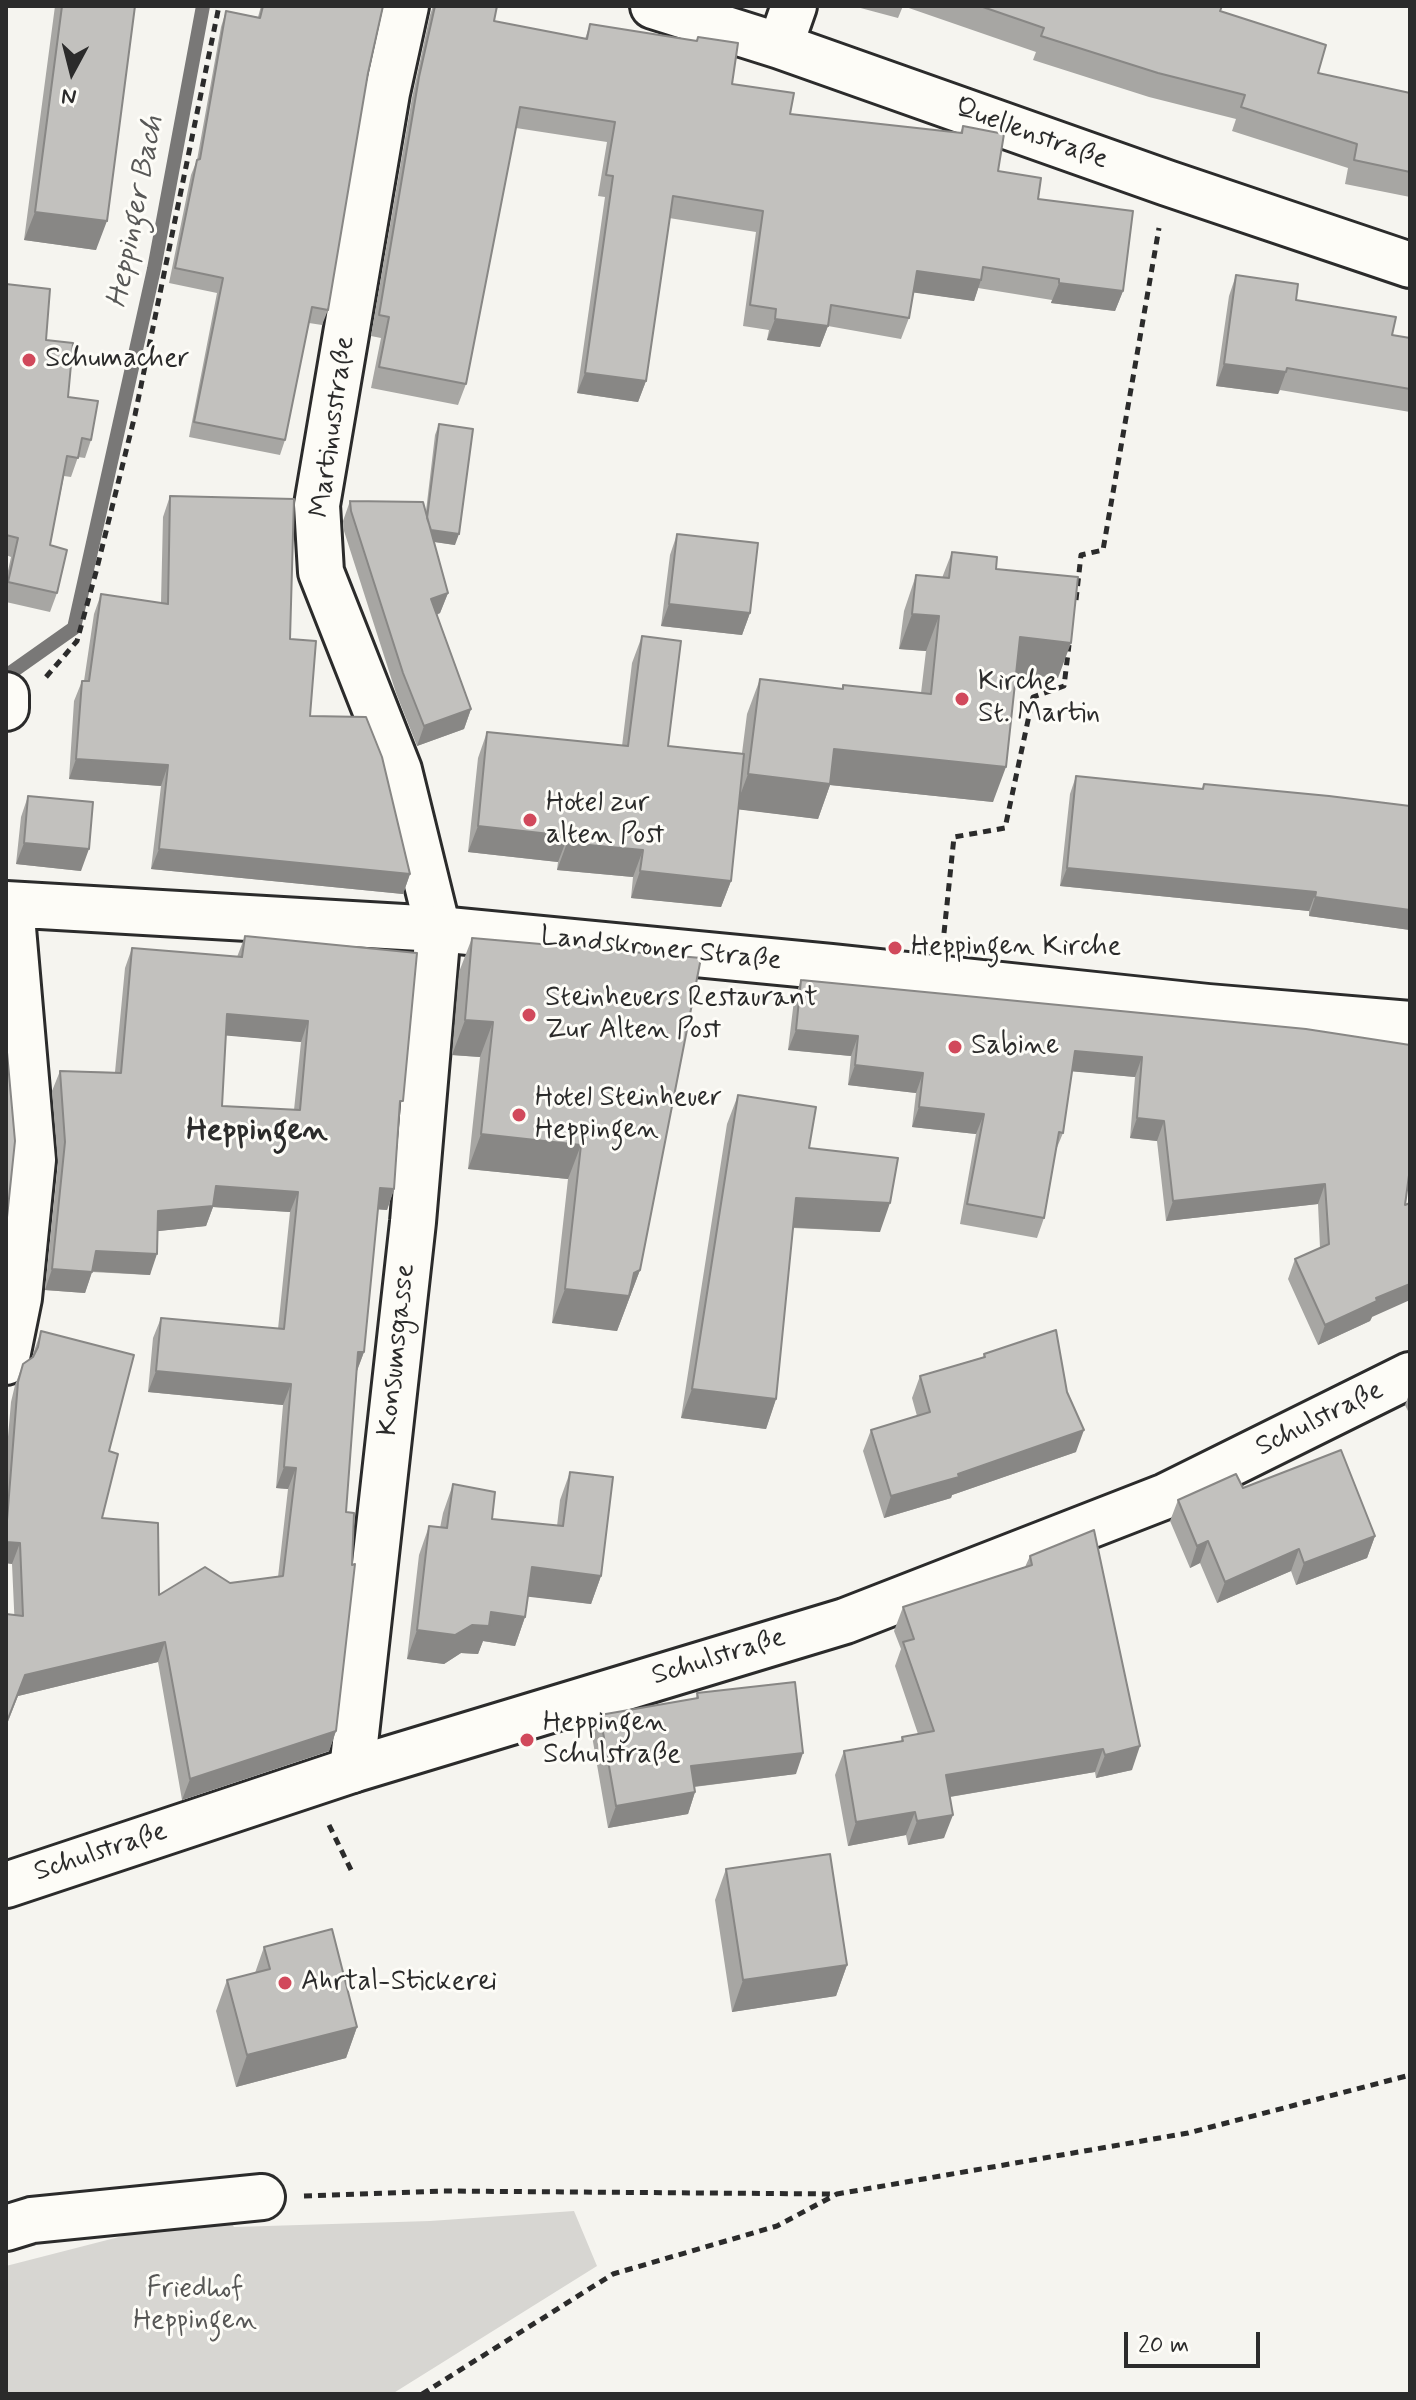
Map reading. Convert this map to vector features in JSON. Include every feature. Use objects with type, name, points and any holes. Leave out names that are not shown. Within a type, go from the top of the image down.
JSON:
[{"type":"main road","name":"Martinusstraße","points":[[406,6],[387,93],[317,505],[321,572],[399,770],[438,929]]},
{"type":"main road","name":"Quellenstraße","points":[[653,6],[787,26],[1167,183],[1410,265]]},
{"type":"main road","name":"Landskroner Straße","points":[[8,899],[438,929],[1208,1007],[1410,1024]]},
{"type":"main road","points":[[6,1362],[19,1298],[33,1160],[8,899]]},
{"type":"main road","name":"Konsumsgasse","points":[[352,1770],[413,1222],[438,929]]},
{"type":"main road","name":"Schulstraße","points":[[6,1885],[352,1770],[845,1621],[1166,1496],[1410,1375]]},
{"type":"main road","points":[[6,2228],[32,2220],[262,2197]]},
{"type":"path","points":[[14,698],[77,641],[135,415],[219,6]]},
{"type":"path","points":[[1074,613],[1081,555],[1103,550],[1167,183]]},
{"type":"path","points":[[939,978],[954,837],[1005,828],[1033,697],[1064,686],[1070,642]]},
{"type":"path","points":[[326,1819],[353,1874]]},
{"type":"path","points":[[262,2197],[443,2191],[837,2194],[1188,2133],[1410,2075]]},
{"type":"path","points":[[422,2394],[613,2274],[777,2226],[837,2194]]},
{"type":"green space","name":"Friedhof Heppingen","points":[[224,2210],[234,2227],[430,2221],[574,2211],[597,2266],[392,2394],[6,2394],[6,2266]]},
{"type":"building","points":[[62,6],[135,6],[107,221],[35,212]]},
{"type":"building","points":[[263,6],[383,6],[368,73],[328,310],[312,307],[285,440],[194,422],[223,278],[175,268],[197,160],[200,159],[226,11],[260,18]]},
{"type":"building","points":[[435,6],[497,6],[494,21],[587,39],[590,24],[697,41],[698,37],[738,43],[732,84],[794,93],[790,114],[962,133],[963,126],[1004,134],[998,171],[1041,178],[1038,199],[1133,211],[1123,291],[1059,283],[1059,279],[983,267],[981,280],[917,271],[909,318],[831,305],[828,326],[775,319],[776,309],[750,305],[763,211],[673,196],[646,381],[585,373],[613,176],[606,175],[615,122],[520,107],[466,384],[379,367],[389,317],[379,315],[419,77]]},
{"type":"building","points":[[980,6],[1222,6],[1220,11],[1326,45],[1318,73],[1410,93],[1410,172],[1354,160],[1357,144],[1241,107],[1245,95],[1158,73],[1041,36],[1044,28]]},
{"type":"building","points":[[1236,275],[1298,284],[1296,300],[1396,317],[1392,335],[1410,338],[1410,389],[1287,368],[1286,372],[1224,364]]},
{"type":"building","points":[[6,284],[50,289],[46,340],[73,343],[68,397],[98,401],[91,440],[82,438],[78,458],[67,456],[50,545],[67,550],[57,593],[8,582],[18,538],[6,535]]},
{"type":"building","points":[[439,424],[473,429],[459,534],[431,530],[427,518]]},
{"type":"building","points":[[170,496],[294,499],[290,639],[316,641],[310,716],[366,717],[382,757],[410,874],[159,849],[168,765],[76,759],[82,681],[89,681],[101,594],[168,604]]},
{"type":"building","points":[[350,501],[423,502],[448,593],[431,599],[471,709],[424,726],[403,673]]},
{"type":"building","points":[[677,534],[758,543],[750,613],[669,604]]},
{"type":"building","points":[[952,552],[997,557],[996,569],[1078,577],[1071,643],[1020,637],[1006,767],[834,749],[830,784],[748,774],[760,679],[843,689],[843,685],[931,694],[939,616],[912,614],[916,575],[949,578]]},
{"type":"building","points":[[642,636],[681,641],[668,746],[744,754],[731,881],[640,871],[643,850],[567,843],[568,836],[478,826],[487,732],[628,746]]},
{"type":"building","points":[[1076,776],[1203,789],[1204,784],[1410,806],[1410,910],[1315,897],[1316,892],[1067,868]]},
{"type":"building","points":[[28,796],[93,802],[89,849],[24,843]]},
{"type":"building","points":[[245,936],[417,953],[403,1101],[400,1101],[394,1189],[380,1188],[364,1352],[358,1352],[346,1512],[354,1513],[352,1565],[355,1564],[336,1731],[190,1779],[165,1642],[25,1675],[6,1724],[6,1614],[23,1616],[20,1543],[6,1542],[6,1533],[18,1382],[23,1364],[33,1357],[38,1347],[41,1331],[134,1355],[109,1451],[118,1454],[102,1518],[158,1523],[159,1595],[205,1567],[230,1583],[283,1576],[296,1468],[284,1467],[291,1384],[156,1371],[161,1318],[284,1329],[298,1192],[216,1186],[213,1206],[158,1211],[157,1254],[96,1251],[92,1272],[52,1269],[65,1142],[60,1071],[121,1073],[132,948],[242,957]],"holes":[[[227,1014],[308,1021],[300,1110],[222,1106]]]},
{"type":"building","points":[[472,938],[701,958],[640,1270],[634,1273],[629,1296],[565,1289],[581,1145],[481,1134],[493,1022],[465,1020]]},
{"type":"building","points":[[801,980],[1306,1029],[1410,1045],[1410,1168],[1405,1205],[1410,1203],[1410,1284],[1325,1325],[1295,1259],[1329,1244],[1325,1184],[1173,1201],[1164,1121],[1137,1118],[1142,1057],[1075,1051],[1063,1133],[1059,1132],[1044,1218],[967,1204],[984,1114],[919,1107],[923,1073],[855,1065],[858,1036],[796,1030]]},
{"type":"building","points":[[6,1041],[15,1141],[6,1227]]},
{"type":"building","points":[[738,1095],[816,1107],[809,1148],[898,1158],[890,1203],[796,1198],[776,1399],[692,1389]]},
{"type":"building","points":[[1056,1330],[1067,1392],[1084,1430],[958,1474],[959,1477],[891,1496],[871,1430],[930,1412],[920,1376],[985,1357],[984,1354]]},
{"type":"building","points":[[1341,1450],[1375,1536],[1304,1563],[1299,1549],[1225,1582],[1208,1541],[1197,1546],[1178,1500],[1236,1474],[1243,1488]]},
{"type":"building","points":[[570,1472],[613,1477],[601,1576],[532,1567],[525,1617],[491,1612],[489,1626],[472,1625],[455,1635],[417,1630],[429,1526],[447,1528],[453,1484],[495,1492],[492,1519],[563,1526]]},
{"type":"building","points":[[1094,1530],[1140,1746],[1105,1755],[1103,1749],[946,1775],[953,1815],[917,1821],[915,1812],[856,1822],[844,1751],[903,1741],[902,1737],[934,1731],[903,1642],[914,1639],[903,1607],[1032,1565],[1030,1556]]},
{"type":"building","points":[[795,1682],[803,1753],[691,1766],[695,1792],[616,1806],[600,1715],[698,1698],[697,1693]]},
{"type":"building","points":[[830,1854],[847,1965],[743,1980],[726,1869]]},
{"type":"building","points":[[332,1929],[357,2027],[247,2055],[227,1980],[270,1969],[264,1947]]},
{"type":"waterway","name":"Heppinger Bach","points":[[6,676],[74,628],[154,269],[203,6]]},
{"type":"place","name":"Schumacher","points":[[29,360]]},
{"type":"place","name":"Kirche St. Martin","points":[[962,699]]},
{"type":"place","name":"Hotel zur alten Post","points":[[530,820]]},
{"type":"place","name":"Heppingen Kirche","points":[[895,948]]},
{"type":"place","name":"Steinheuers Restaurant Zur Alten Post","points":[[529,1015]]},
{"type":"place","name":"Sabine","points":[[955,1047]]},
{"type":"place","name":"Hotel Steinheuer Heppingen","points":[[519,1115]]},
{"type":"place","name":"Heppingen Schulstraße","points":[[527,1740]]},
{"type":"place","name":"Ahrtal-Stickerei","points":[[285,1983]]},
{"type":"district","name":"Heppingen","points":[[257,1132]]}]
